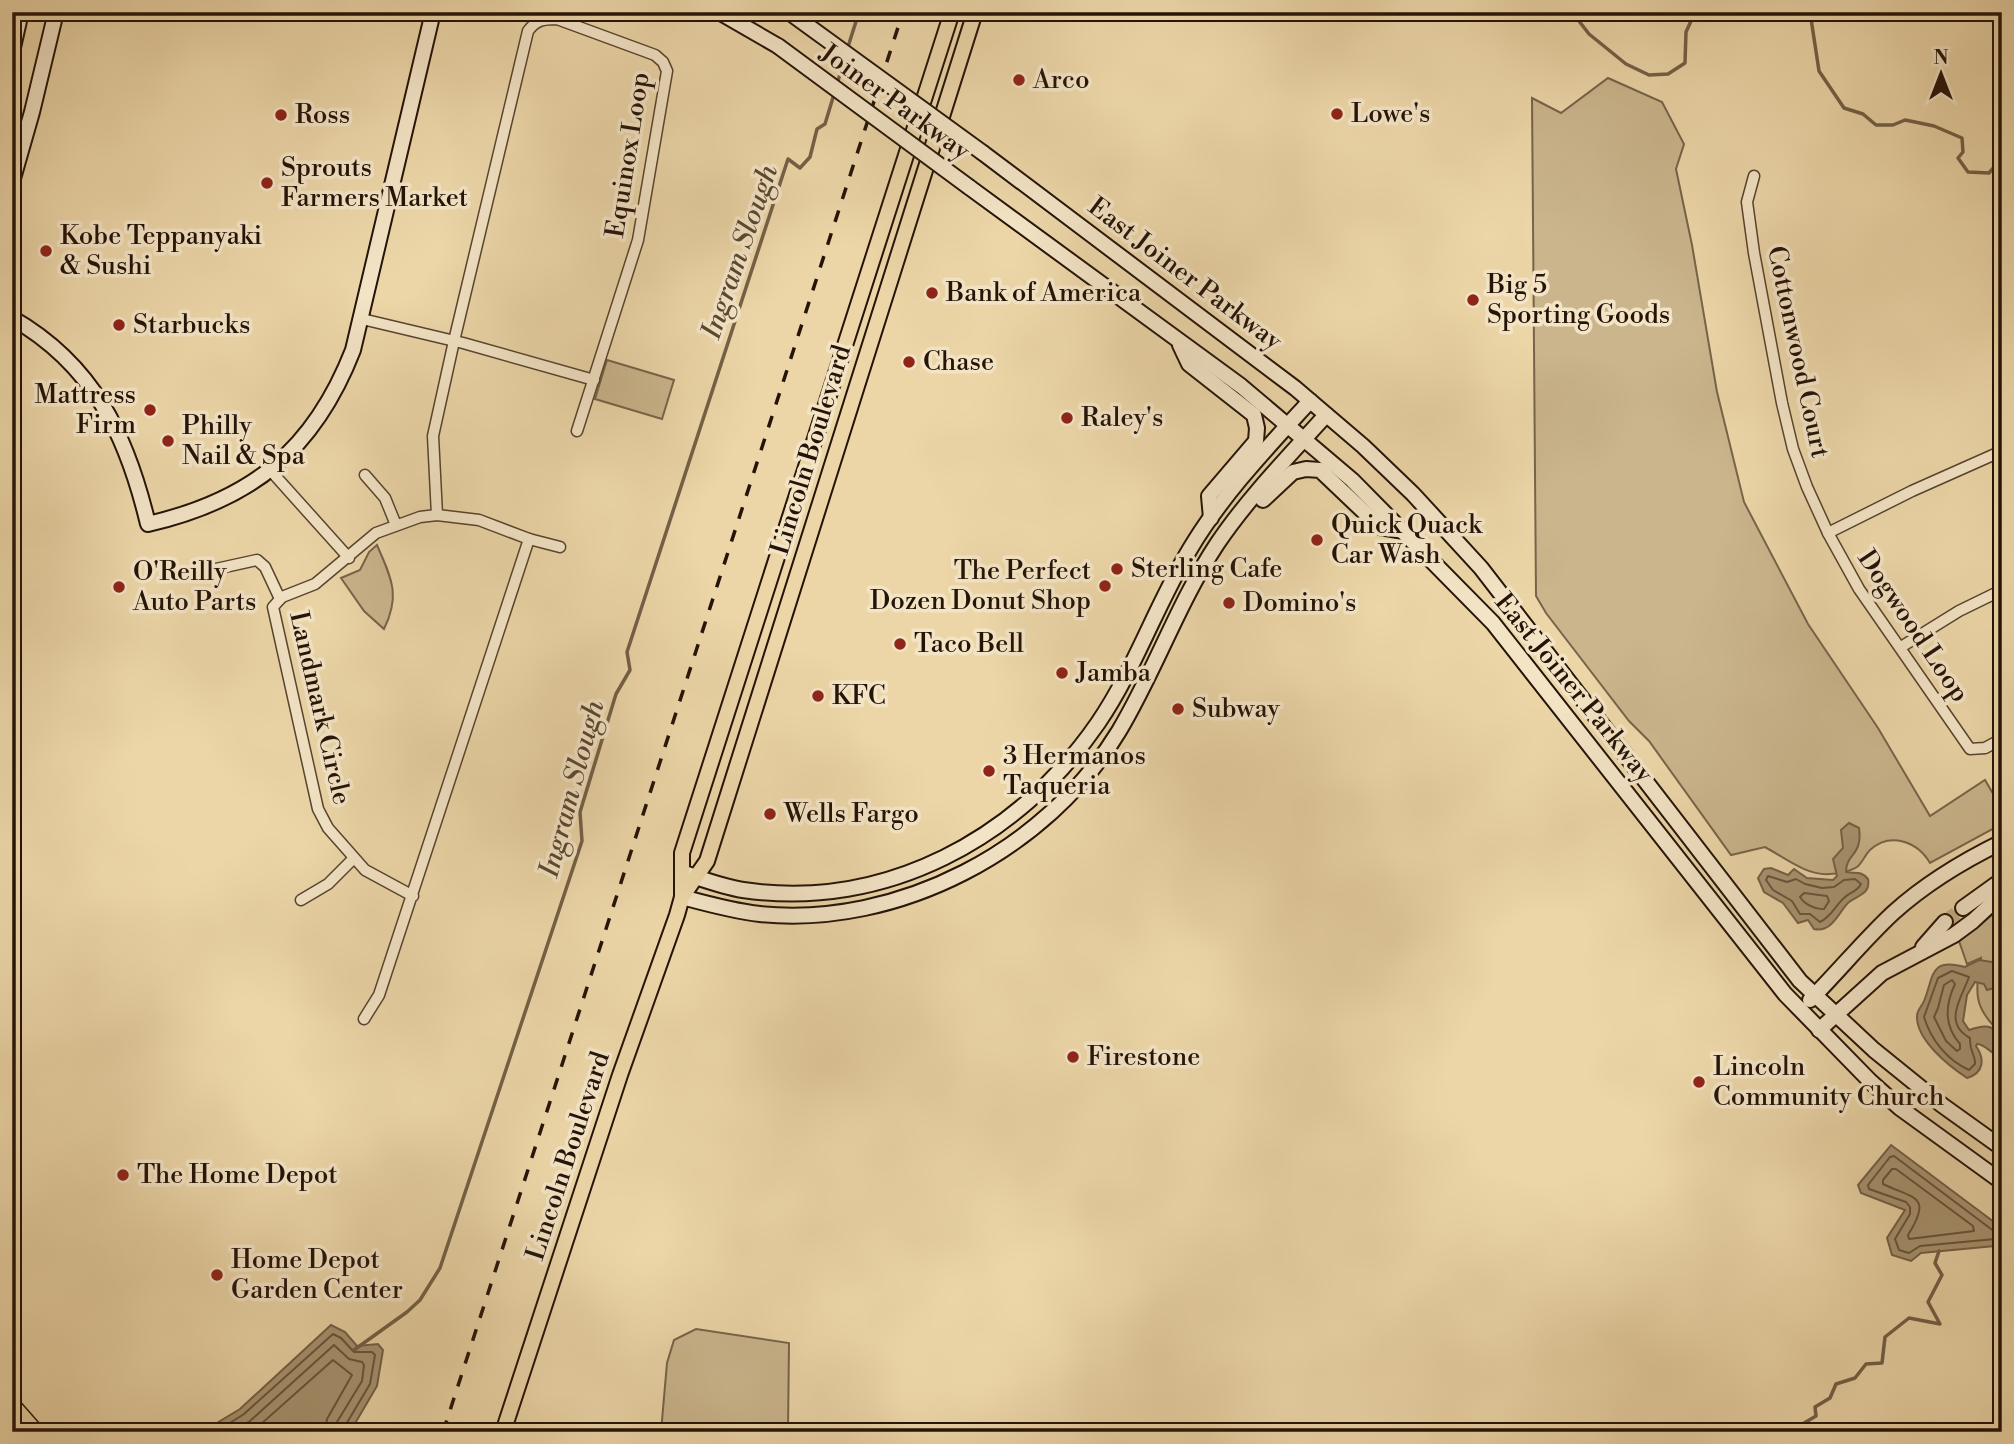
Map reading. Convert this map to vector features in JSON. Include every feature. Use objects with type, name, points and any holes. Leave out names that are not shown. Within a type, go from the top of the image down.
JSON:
[{"type":"highway","points":[[12,1401],[30,1427]]},
{"type":"highway","points":[[12,1407],[30,1427]]},
{"type":"main road","points":[[12,52],[21,12]]},
{"type":"main road","points":[[12,182],[33,112],[56,12]]},
{"type":"main road","points":[[12,318],[53,347],[87,382],[101,403],[128,453],[148,524],[212,505],[270,470],[306,435],[332,397],[354,350],[433,12]]},
{"type":"main road","name":"Joiner Parkway","points":[[719,12],[778,46],[969,187]]},
{"type":"main road","name":"Lincoln Boulevard","points":[[689,875],[682,853],[952,12]]},
{"type":"main road","name":"Lincoln Boulevard","points":[[503,1432],[689,875],[707,861],[711,849],[975,12]]},
{"type":"main road","name":"Joiner Parkway","points":[[791,13],[983,153]]},
{"type":"main road","name":"East Joiner Parkway","points":[[983,153],[1310,401],[1405,487],[1469,554],[1753,922],[1815,996],[1918,1086],[2002,1148]]},
{"type":"main road","name":"East Joiner Parkway","points":[[969,187],[1241,386],[1352,480],[1493,623],[1785,994],[1900,1108],[2002,1182]]},
{"type":"main road","points":[[1178,341],[1189,364],[1254,415],[1257,428],[1256,441],[1209,496],[1211,518]]},
{"type":"main road","points":[[689,875],[736,889],[754,891],[793,894],[849,888],[900,875],[934,862],[964,848],[1009,819],[1050,783],[1099,721],[1174,577],[1211,518],[1310,401]]},
{"type":"main road","points":[[682,897],[735,911],[761,914],[794,915],[853,909],[909,895],[939,884],[1000,852],[1050,814],[1091,770],[1118,733],[1194,586],[1225,534],[1326,415]]},
{"type":"main road","points":[[1225,534],[1293,472],[1306,469],[1320,470],[1380,527],[1405,532]]},
{"type":"main road","points":[[1801,1010],[1892,914],[1912,897],[1956,866],[2002,842]]},
{"type":"main road","points":[[1963,908],[2002,880]]},
{"type":"main road","points":[[1819,1030],[1882,973],[1954,935],[2002,894]]},
{"type":"main road","points":[[1918,954],[1945,922]]},
{"type":"street","name":"Equinox Loop","points":[[437,515],[433,436],[528,31],[536,22],[557,19],[655,55],[663,62],[667,71],[638,240],[577,431]]},
{"type":"street","name":"Cottonwood Court","points":[[1754,176],[1746,202],[1782,403],[1807,487],[1828,533]]},
{"type":"street","points":[[362,319],[454,341],[594,380]]},
{"type":"street","points":[[1828,533],[1912,491],[2002,452]]},
{"type":"street","points":[[270,470],[349,558]]},
{"type":"street","points":[[365,475],[386,498],[396,525]]},
{"type":"street","name":"Landmark Circle","points":[[413,896],[365,870],[328,828],[318,809],[273,607],[280,599],[315,584],[376,533],[420,517],[437,515],[479,520],[529,539],[560,547]]},
{"type":"street","name":"Dogwood Loop","points":[[1828,533],[1859,589],[1970,749],[1985,748],[2002,739]]},
{"type":"street","points":[[364,1019],[379,995],[529,539]]},
{"type":"street","points":[[216,569],[257,560],[265,567],[280,599]]},
{"type":"street","points":[[1901,647],[1959,611],[2002,590]]},
{"type":"street","points":[[301,900],[328,884],[354,859]]},
{"type":"shaded area","points":[[1608,78],[1662,102],[1684,144],[1676,169],[1717,392],[1744,502],[1808,624],[1878,728],[1930,816],[1985,780],[2002,809],[2002,824],[1930,863],[1925,855],[1911,844],[1894,840],[1878,844],[1854,868],[1833,874],[1821,874],[1805,869],[1765,847],[1731,855],[1649,741],[1629,721],[1546,613],[1536,596],[1532,98],[1561,113]]},
{"type":"shaded area","points":[[607,360],[674,380],[662,419],[595,399]]},
{"type":"shaded area","points":[[377,545],[390,577],[393,596],[384,629],[364,611],[341,578],[360,570],[369,552]]},
{"type":"shaded area","points":[[2002,907],[2002,1034],[1986,1016],[1978,1000],[1981,958],[1967,964],[1959,941]]},
{"type":"shaded area","points":[[696,1329],[789,1343],[788,1432],[661,1432],[667,1363],[674,1340]]},
{"type":"water","points":[[1849,823],[1859,828],[1860,837],[1846,872],[1865,876],[1868,879],[1867,888],[1848,903],[1826,928],[1814,929],[1808,920],[1798,923],[1783,903],[1764,892],[1758,878],[1764,869],[1771,868],[1788,875],[1794,869],[1807,878],[1833,880],[1837,876],[1833,859],[1843,848],[1841,830]]},
{"type":"water","points":[[1979,960],[2002,960],[2002,986],[1987,990],[1984,984],[1975,982],[1967,995],[1963,1021],[1969,1030],[1986,1026],[2002,1035],[2002,1057],[1977,1044],[1982,1061],[1980,1069],[1967,1078],[1928,1043],[1918,1025],[1917,1014],[1932,977],[1939,967],[1965,967]]},
{"type":"water","points":[[1891,1145],[2002,1228],[2002,1251],[1995,1246],[1921,1253],[1911,1261],[1892,1255],[1887,1238],[1905,1210],[1861,1193],[1858,1185]]},
{"type":"water","points":[[331,1325],[345,1332],[357,1346],[378,1344],[383,1350],[377,1386],[350,1432],[202,1432],[240,1409]]},
{"type":"waterway","name":"Ingram Slough","points":[[847,50],[859,12]]},
{"type":"waterway","name":"Ingram Slough","points":[[1572,12],[1589,34],[1626,64],[1649,75],[1668,74],[1685,63],[1686,32],[1691,21],[1683,12]]},
{"type":"waterway","name":"Ingram Slough","points":[[1810,12],[1819,71],[1844,108],[1863,114],[1876,125],[1893,125],[1905,120],[1934,126],[1962,138],[1963,152],[1958,158],[1968,172],[1989,173],[2002,158]]},
{"type":"waterway","name":"Ingram Slough","points":[[837,84],[845,58]]},
{"type":"waterway","name":"Ingram Slough","points":[[354,1350],[420,1300],[440,1268],[582,841],[580,812],[616,694],[630,670],[627,652],[788,159],[800,168],[810,157],[817,129],[825,124],[835,91]]},
{"type":"waterway","points":[[1789,1432],[1816,1416],[1815,1407],[1830,1398],[1836,1384],[1855,1378],[1866,1364],[1882,1363],[1885,1337],[1909,1318],[1940,1324],[1928,1302],[1942,1275],[1935,1263],[1939,1251]]},
{"type":"tunnel","points":[[1945,922],[1963,908]]},
{"type":"railway","points":[[443,1432],[903,12]]},
{"type":"place","name":"Arco","points":[[1019,80]]},
{"type":"place","name":"Lowe's","points":[[1337,114]]},
{"type":"place","name":"Ross","points":[[281,115]]},
{"type":"place","name":"Sprouts Farmers Market","points":[[267,183]]},
{"type":"place","name":"Kobe Teppanyaki & Sushi","points":[[46,251]]},
{"type":"place","name":"Bank of America","points":[[932,293]]},
{"type":"place","name":"Big 5 Sporting Goods","points":[[1473,300]]},
{"type":"place","name":"Starbucks","points":[[119,325]]},
{"type":"place","name":"Chase","points":[[909,362]]},
{"type":"place","name":"Mattress Firm","points":[[150,410]]},
{"type":"place","name":"Raley's","points":[[1067,418]]},
{"type":"place","name":"Philly Nail & Spa","points":[[168,441]]},
{"type":"place","name":"Quick Quack Car Wash","points":[[1317,540]]},
{"type":"place","name":"Sterling Cafe","points":[[1117,569]]},
{"type":"place","name":"The Perfect Dozen Donut Shop","points":[[1105,586]]},
{"type":"place","name":"O'Reilly Auto Parts","points":[[119,587]]},
{"type":"place","name":"Domino's","points":[[1229,603]]},
{"type":"place","name":"Taco Bell","points":[[900,644]]},
{"type":"place","name":"Jamba","points":[[1062,673]]},
{"type":"place","name":"KFC","points":[[818,696]]},
{"type":"place","name":"Subway","points":[[1178,709]]},
{"type":"place","name":"3 Hermanos Taqueria","points":[[989,771]]},
{"type":"place","name":"Wells Fargo","points":[[770,814]]},
{"type":"place","name":"Firestone","points":[[1073,1057]]},
{"type":"place","name":"Lincoln Community Church","points":[[1699,1082]]},
{"type":"place","name":"The Home Depot","points":[[123,1175]]},
{"type":"place","name":"Home Depot Garden Center","points":[[217,1275]]}]
